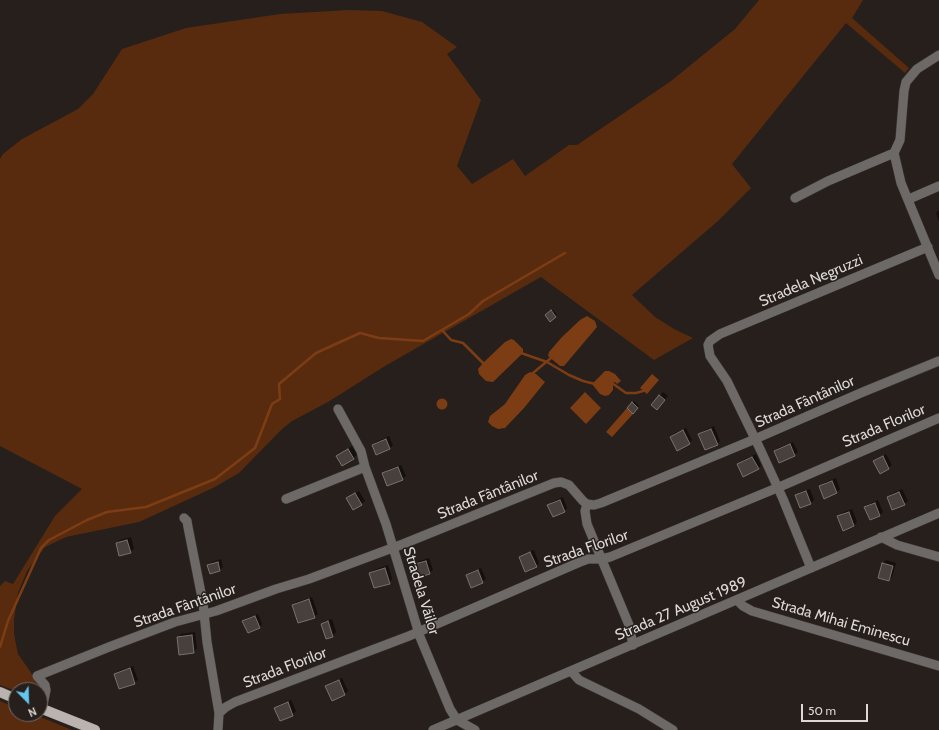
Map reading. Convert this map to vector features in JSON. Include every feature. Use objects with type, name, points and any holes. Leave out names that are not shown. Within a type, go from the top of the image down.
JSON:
[{"type":"main road","points":[[48,711],[95,730]]},
{"type":"street","points":[[939,55],[917,69],[906,82],[900,140],[894,153],[901,183],[909,199],[939,275]]},
{"type":"street","points":[[795,198],[828,181],[894,153]]},
{"type":"street","points":[[909,199],[939,186]]},
{"type":"street","name":"Stradela Negruzzi","points":[[754,440],[727,381],[710,356],[708,345],[710,341],[720,334],[928,247]]},
{"type":"street","name":"Strada Fântânilor","points":[[42,682],[37,676],[175,622],[205,615],[393,548],[554,483],[561,482],[568,485],[587,504],[601,503],[939,361]]},
{"type":"street","name":"Stradela Văilor","points":[[338,409],[361,451],[365,467],[386,524],[418,631],[450,709],[457,720]]},
{"type":"street","name":"Strada Florilor","points":[[219,712],[235,702],[418,631],[580,562],[610,557],[777,488],[939,418]]},
{"type":"street","points":[[754,440],[812,568]]},
{"type":"street","points":[[286,499],[365,467]]},
{"type":"street","points":[[587,504],[585,518],[629,625],[633,645]]},
{"type":"street","name":"Strada 27 August 1989","points":[[433,730],[939,513]]},
{"type":"street","points":[[184,518],[187,521],[205,615],[206,642],[219,712],[218,730]]},
{"type":"street","points":[[882,537],[897,545],[939,557]]},
{"type":"street","name":"Strada Mihai Eminescu","points":[[737,600],[743,606],[752,611],[939,666]]},
{"type":"street","points":[[571,671],[579,680],[639,709],[673,730]]},
{"type":"street","points":[[457,720],[475,730]]},
{"type":"shaded area","points":[[759,0],[863,0],[852,18],[909,68],[905,73],[846,23],[732,164],[751,188],[718,221],[632,295],[655,317],[674,329],[693,338],[654,360],[541,277],[385,366],[328,402],[292,421],[282,429],[239,473],[213,488],[139,522],[66,537],[45,547],[27,571],[18,593],[14,620],[14,634],[18,654],[37,682],[8,682],[8,688],[0,685],[0,586],[5,581],[13,584],[55,516],[82,489],[0,446],[0,159],[3,154],[22,139],[78,109],[93,94],[122,49],[186,28],[280,14],[349,10],[382,11],[422,22],[457,47],[447,54],[481,100],[457,166],[472,184],[513,159],[525,176],[569,145],[577,145],[671,81],[735,29]]},
{"type":"shaded area","points":[[587,316],[595,321],[597,327],[564,366],[560,366],[548,356],[549,352],[562,337],[580,320]]},
{"type":"shaded area","points":[[511,339],[523,349],[523,353],[493,382],[486,381],[479,374],[478,369],[505,342]]},
{"type":"shaded area","points":[[605,371],[615,374],[621,381],[617,384],[615,382],[613,383],[613,390],[609,395],[605,396],[600,394],[592,384]]},
{"type":"shaded area","points":[[530,372],[536,374],[545,382],[524,408],[505,428],[498,429],[492,426],[488,422],[490,416],[505,404],[525,375]]},
{"type":"shaded area","points":[[652,374],[659,380],[647,394],[640,388]]},
{"type":"shaded area","points":[[585,392],[601,408],[586,424],[570,408]]},
{"type":"shaded area","points":[[440,399],[444,399],[446,400],[446,408],[440,409],[437,406],[437,402]]},
{"type":"shaded area","points":[[627,408],[633,414],[612,437],[606,432]]},
{"type":"shaded area","points":[[0,701],[8,704],[8,722],[48,722],[48,720],[72,730],[0,730]]},
{"type":"building","points":[[551,310],[556,317],[550,322],[545,315]]},
{"type":"building","points":[[659,395],[665,400],[657,410],[651,405]]},
{"type":"building","points":[[632,402],[638,408],[633,414],[627,408]]},
{"type":"building","points":[[711,429],[718,445],[705,450],[698,434]]},
{"type":"building","points":[[683,430],[690,444],[677,451],[670,437]]},
{"type":"building","points":[[386,439],[390,449],[376,455],[372,445]]},
{"type":"building","points":[[790,444],[795,456],[779,463],[774,451]]},
{"type":"building","points":[[348,449],[354,459],[342,466],[336,456]]},
{"type":"building","points":[[883,456],[889,469],[880,474],[873,461]]},
{"type":"building","points":[[752,457],[759,469],[743,477],[737,464]]},
{"type":"building","points":[[398,467],[403,480],[387,486],[382,473]]},
{"type":"building","points":[[832,481],[837,493],[824,499],[819,486]]},
{"type":"building","points":[[806,491],[811,504],[800,508],[795,495]]},
{"type":"building","points":[[899,492],[905,505],[892,510],[887,497]]},
{"type":"building","points":[[355,493],[362,505],[353,510],[346,498]]},
{"type":"building","points":[[560,500],[565,512],[553,517],[547,505]]},
{"type":"building","points":[[875,503],[880,516],[870,520],[864,507]]},
{"type":"building","points":[[849,512],[854,526],[843,531],[837,516]]},
{"type":"building","points":[[127,540],[131,553],[119,556],[116,543]]},
{"type":"building","points":[[530,552],[537,567],[525,572],[519,557]]},
{"type":"building","points":[[426,561],[430,574],[419,577],[415,564]]},
{"type":"building","points":[[218,562],[220,571],[210,574],[207,565]]},
{"type":"building","points":[[882,563],[893,566],[889,581],[878,578]]},
{"type":"building","points":[[385,568],[390,584],[374,588],[369,573]]},
{"type":"building","points":[[478,570],[483,583],[471,588],[466,575]]},
{"type":"building","points":[[309,599],[315,618],[298,623],[292,605]]},
{"type":"building","points":[[255,616],[260,628],[248,633],[242,621]]},
{"type":"building","points":[[328,621],[333,637],[326,639],[321,624]]},
{"type":"building","points":[[192,635],[194,653],[179,655],[177,637]]},
{"type":"building","points":[[130,668],[135,684],[119,689],[114,674]]},
{"type":"building","points":[[339,680],[345,695],[332,701],[325,686]]},
{"type":"building","points":[[288,702],[293,716],[280,721],[274,708]]},
{"type":"waterway","points":[[0,647],[8,621],[41,548],[49,540],[87,520],[107,512],[146,507],[215,479],[255,448],[272,404],[280,399],[279,384],[316,353],[360,333],[379,338],[423,341],[469,314],[483,301],[565,253]]},
{"type":"waterway","points":[[442,330],[451,340],[463,343],[483,363],[485,363]]},
{"type":"waterway","points":[[521,353],[547,362],[569,375],[583,381],[595,384]]},
{"type":"waterway","points":[[533,373],[551,358]]},
{"type":"waterway","points":[[610,384],[612,383],[626,393],[643,391]]}]
